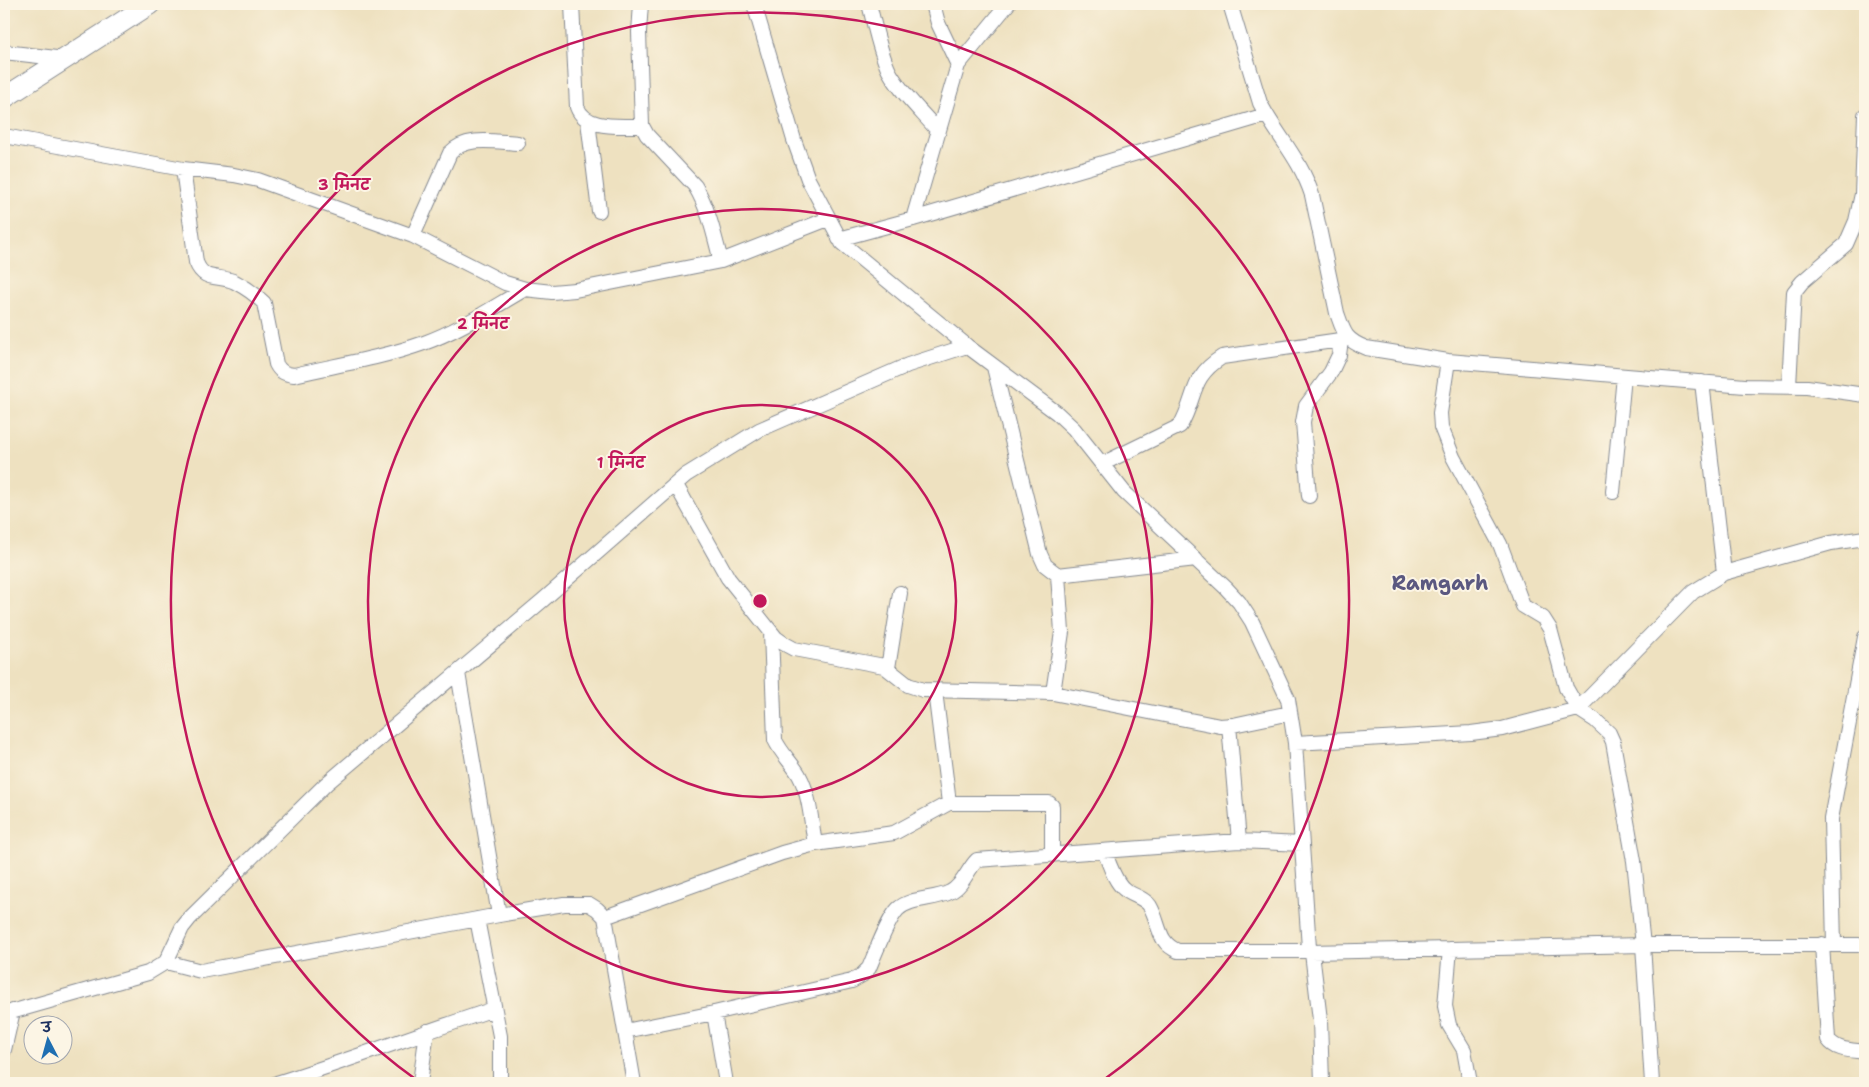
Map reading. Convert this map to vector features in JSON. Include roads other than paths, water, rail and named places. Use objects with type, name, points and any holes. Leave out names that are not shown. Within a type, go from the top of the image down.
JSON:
[{"type":"main road","points":[[4,98],[150,4]]},
{"type":"street","points":[[572,4],[577,107],[579,112],[588,121],[598,124],[642,126]]},
{"type":"street","points":[[640,4],[639,40],[642,126],[647,135],[695,186],[700,194],[706,205],[721,261]]},
{"type":"street","points":[[754,4],[794,140],[808,179],[841,241],[962,343],[1057,413],[1074,429],[1124,492],[1226,588],[1239,602],[1252,622],[1288,699],[1295,743],[1311,952],[1320,1020],[1322,1083]]},
{"type":"street","points":[[869,4],[883,58],[890,72],[899,86],[938,131]]},
{"type":"street","points":[[933,4],[938,23],[958,65]]},
{"type":"street","points":[[913,219],[958,65],[1008,4]]},
{"type":"street","points":[[1230,4],[1260,103],[1266,115],[1299,163],[1312,194],[1344,339],[1331,372],[1306,406],[1303,422],[1309,496]]},
{"type":"street","points":[[4,52],[65,59]]},
{"type":"street","points":[[841,241],[1266,115]]},
{"type":"street","points":[[1789,386],[1794,292],[1802,282],[1846,244],[1856,221],[1862,194],[1865,115]]},
{"type":"street","points":[[588,121],[599,211]]},
{"type":"street","points":[[4,136],[183,169],[258,180],[413,236],[505,283],[525,289],[552,292],[575,290],[721,261],[828,219]]},
{"type":"street","points":[[413,236],[450,153],[457,145],[471,141],[518,143]]},
{"type":"street","points":[[183,169],[196,262],[199,271],[207,276],[235,282],[264,303],[276,364],[279,370],[286,374],[294,375],[390,354],[425,342],[462,326],[525,289]]},
{"type":"street","points":[[1102,464],[1180,426],[1199,376],[1222,357],[1344,339],[1366,348],[1448,361],[1745,386],[1789,386],[1865,395]]},
{"type":"street","points":[[4,1050],[8,1012],[148,973],[166,962],[182,928],[190,918],[326,784],[458,673],[686,475],[759,430],[962,343]]},
{"type":"street","points":[[1448,361],[1440,413],[1441,428],[1453,457],[1500,544],[1523,606],[1542,618],[1550,629],[1562,678],[1578,709],[1595,720],[1609,733],[1613,742],[1634,861],[1643,945],[1652,1083]]},
{"type":"street","points":[[994,367],[1040,554],[1045,565],[1058,575],[1196,558]]},
{"type":"street","points":[[1613,492],[1624,376]]},
{"type":"street","points":[[1702,382],[1724,574]]},
{"type":"street","points":[[676,485],[728,578],[771,632],[783,644],[794,649],[877,664],[888,668],[914,688],[935,691],[1053,693],[1210,724],[1229,725],[1290,713]]},
{"type":"street","points":[[1295,743],[1487,731],[1502,729],[1578,709],[1692,592],[1724,574],[1831,542],[1865,538]]},
{"type":"street","points":[[1053,693],[1062,632],[1058,575]]},
{"type":"street","points":[[888,668],[900,593]]},
{"type":"street","points":[[771,632],[775,740],[805,787],[815,844]]},
{"type":"street","points":[[1865,637],[1831,819],[1828,945],[1828,1039],[1832,1045],[1838,1048],[1865,1052]]},
{"type":"street","points":[[458,673],[498,915]]},
{"type":"street","points":[[935,691],[949,803]]},
{"type":"street","points":[[1229,725],[1239,841]]},
{"type":"street","points":[[605,917],[815,844],[894,833],[949,803],[1049,803],[1052,806],[1052,854]]},
{"type":"street","points":[[625,1031],[852,981],[869,968],[892,918],[899,909],[908,904],[949,892],[958,886],[977,860],[1239,841],[1302,844]]},
{"type":"street","points":[[1104,851],[1119,885],[1124,890],[1144,900],[1150,906],[1163,940],[1168,947],[1178,951],[1311,952],[1643,945],[1865,945]]},
{"type":"street","points":[[166,962],[201,971],[498,915],[580,903],[589,904],[605,917],[625,1031],[630,1083]]},
{"type":"street","points":[[477,919],[500,1036],[500,1083]]},
{"type":"street","points":[[1450,949],[1445,1006],[1449,1025],[1464,1050],[1470,1083]]},
{"type":"street","points":[[277,1083],[361,1056],[427,1031],[494,1009]]},
{"type":"street","points":[[714,1012],[726,1083]]},
{"type":"street","points":[[420,1083],[427,1031]]},
{"type":"district","name":"Ramgarh","points":[[1440,583]]}]
